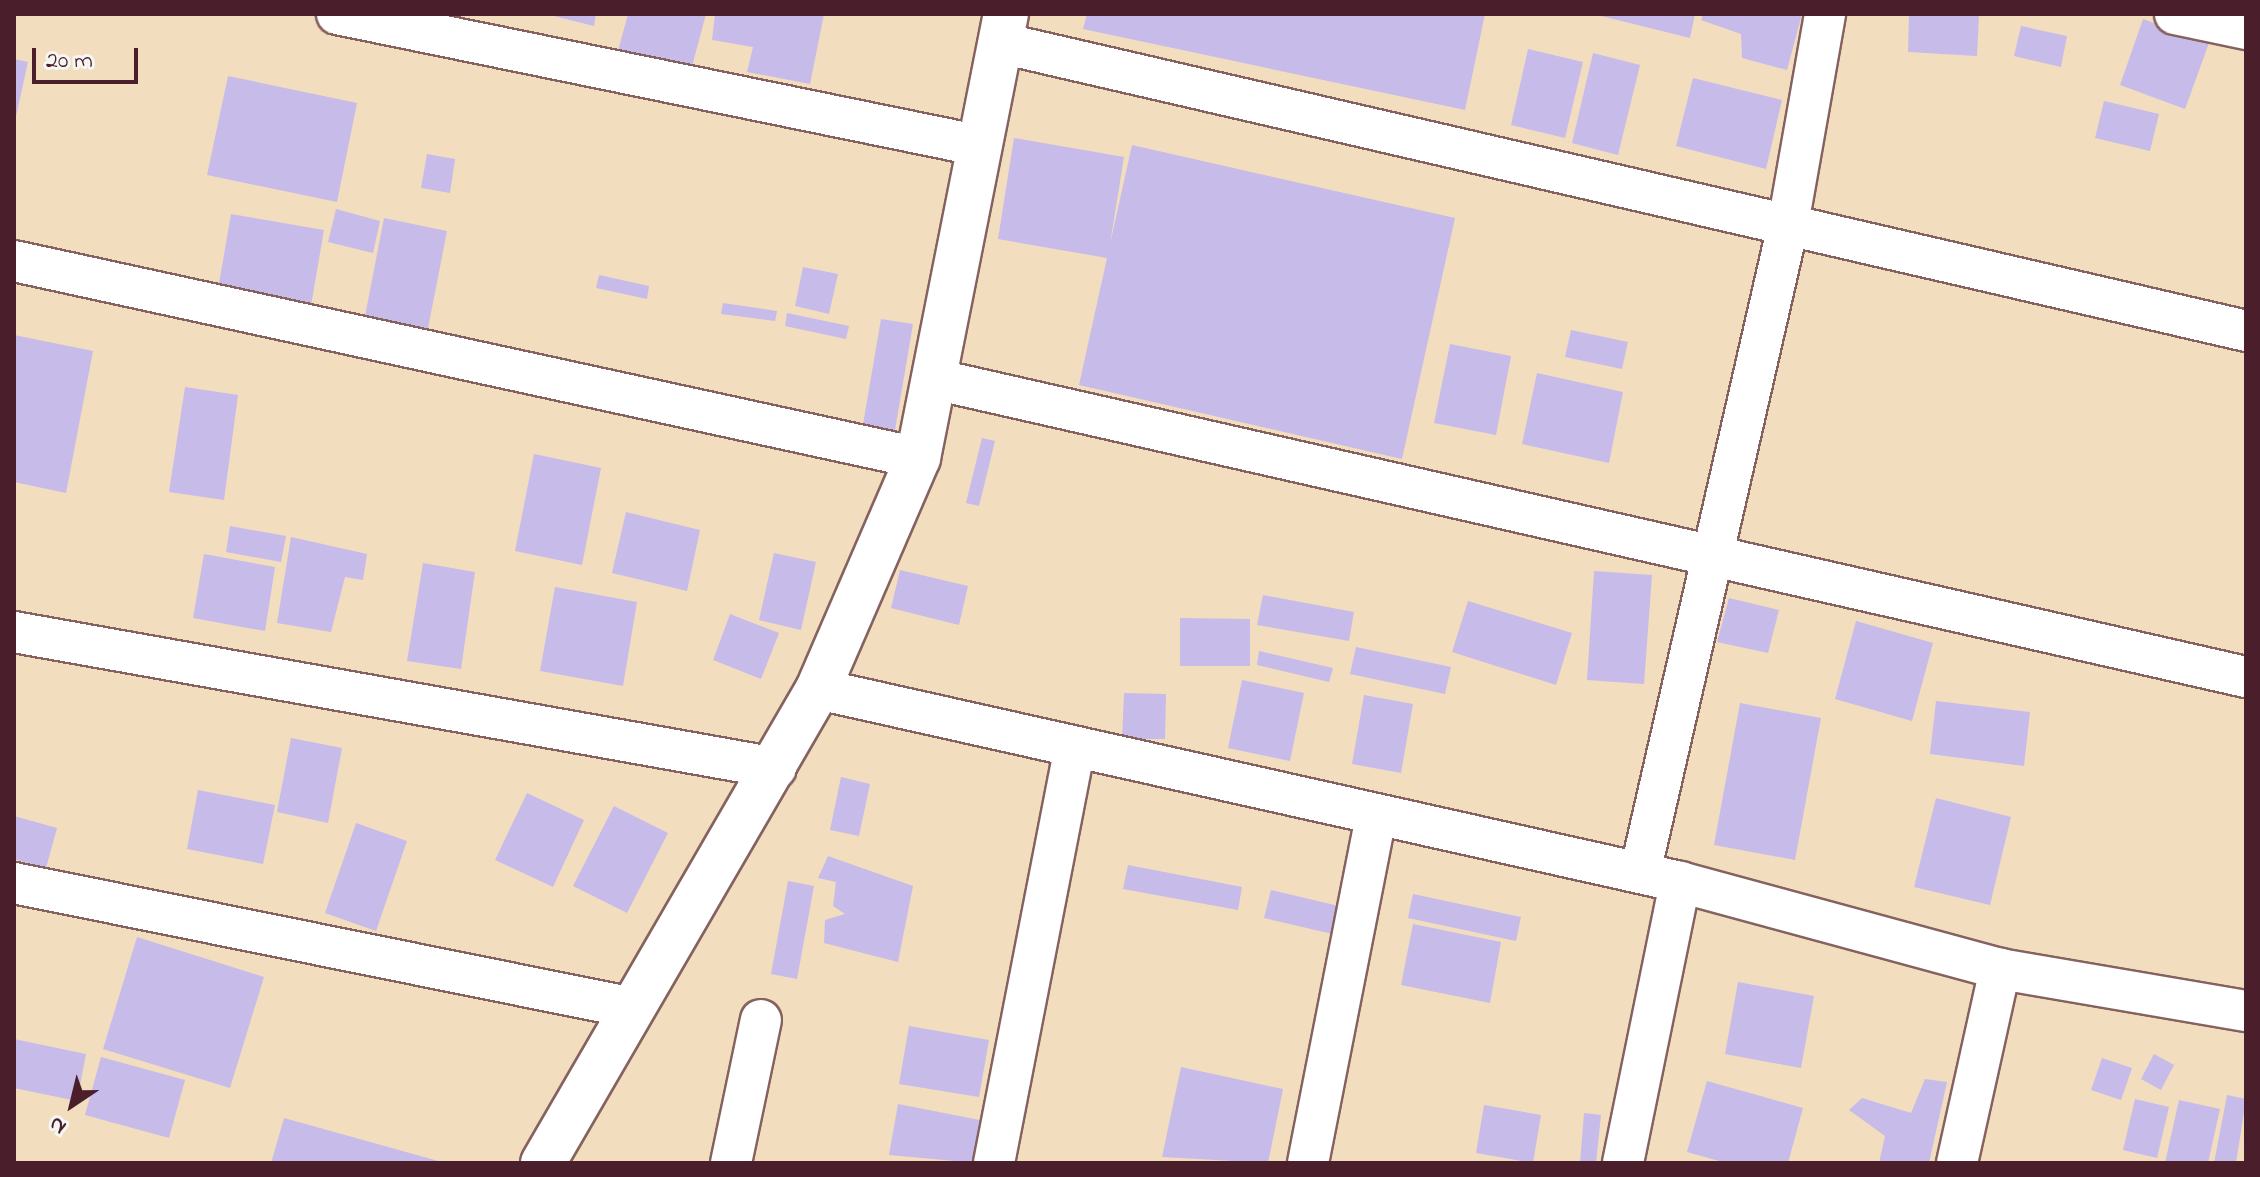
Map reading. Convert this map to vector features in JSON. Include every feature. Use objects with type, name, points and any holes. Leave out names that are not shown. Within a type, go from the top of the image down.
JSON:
[{"type":"main road","points":[[543,1163],[628,1007],[776,768],[818,689],[918,458],[1003,29]]},
{"type":"street","points":[[337,14],[981,146]]},
{"type":"street","points":[[1640,873],[1787,230],[1825,14]]},
{"type":"street","points":[[2175,14],[2246,29]]},
{"type":"street","points":[[1003,29],[1787,230],[2246,331]]},
{"type":"street","points":[[14,261],[918,458]]},
{"type":"street","points":[[934,379],[2246,677]]},
{"type":"street","points":[[14,632],[776,768]]},
{"type":"street","points":[[818,689],[1074,751],[1680,882],[2000,969],[2246,1011]]},
{"type":"street","points":[[994,1163],[1074,751]]},
{"type":"street","points":[[1308,1163],[1376,817]]},
{"type":"street","points":[[1623,1163],[1680,882]]},
{"type":"street","points":[[14,883],[628,1007]]},
{"type":"street","points":[[1957,1163],[2000,969]]},
{"type":"street","points":[[731,1163],[761,1020]]},
{"type":"building","points":[[546,14],[596,14],[594,26]]},
{"type":"building","points":[[628,14],[706,14],[691,70],[618,51]]},
{"type":"building","points":[[715,14],[824,14],[810,84],[747,72],[753,47],[712,40]]},
{"type":"building","points":[[1087,14],[1485,14],[1465,110],[1083,29]]},
{"type":"building","points":[[1593,14],[1695,14],[1690,38]]},
{"type":"building","points":[[1703,14],[1802,14],[1787,70],[1742,58],[1741,34],[1701,20]]},
{"type":"building","points":[[1909,14],[1979,14],[1977,56],[1908,52]]},
{"type":"building","points":[[2143,19],[2209,43],[2185,109],[2120,85]]},
{"type":"building","points":[[2021,26],[2067,36],[2061,67],[2014,56]]},
{"type":"building","points":[[1528,49],[1583,62],[1565,138],[1511,125]]},
{"type":"building","points":[[1593,53],[1640,65],[1618,155],[1572,143]]},
{"type":"building","points":[[14,59],[28,62],[15,121],[14,121]]},
{"type":"building","points":[[228,76],[357,103],[337,202],[207,175]]},
{"type":"building","points":[[1693,78],[1782,100],[1766,169],[1676,146]]},
{"type":"building","points":[[2104,101],[2159,114],[2150,151],[2095,138]]},
{"type":"building","points":[[1014,138],[1124,157],[1110,244],[1132,145],[1455,218],[1402,459],[1079,385],[1107,258],[998,239]]},
{"type":"building","points":[[427,154],[455,159],[450,193],[421,188]]},
{"type":"building","points":[[336,209],[380,221],[373,253],[328,242]]},
{"type":"building","points":[[231,214],[324,230],[309,317],[216,301]]},
{"type":"building","points":[[384,218],[447,231],[423,354],[360,342]]},
{"type":"building","points":[[803,267],[838,274],[829,314],[795,306]]},
{"type":"building","points":[[599,275],[649,286],[647,299],[596,288]]},
{"type":"building","points":[[723,303],[777,311],[775,321],[721,314]]},
{"type":"building","points":[[787,313],[849,326],[846,339],[785,326]]},
{"type":"building","points":[[881,319],[913,324],[894,436],[862,430]]},
{"type":"building","points":[[1571,330],[1628,342],[1622,369],[1565,357]]},
{"type":"building","points":[[14,335],[93,351],[66,493],[14,482]]},
{"type":"building","points":[[1450,344],[1511,356],[1496,435],[1434,423]]},
{"type":"building","points":[[1537,373],[1623,392],[1609,463],[1522,444]]},
{"type":"building","points":[[185,387],[238,395],[224,500],[169,492]]},
{"type":"building","points":[[982,438],[995,441],[979,506],[966,503]]},
{"type":"building","points":[[534,454],[601,468],[582,565],[515,551]]},
{"type":"building","points":[[626,512],[700,530],[687,591],[612,573]]},
{"type":"building","points":[[230,526],[286,536],[281,562],[226,552]]},
{"type":"building","points":[[291,537],[367,554],[363,580],[345,577],[331,632],[277,623]]},
{"type":"building","points":[[774,553],[816,562],[801,630],[759,620]]},
{"type":"building","points":[[204,554],[275,567],[265,631],[193,618]]},
{"type":"building","points":[[423,563],[475,572],[461,669],[407,661]]},
{"type":"building","points":[[900,570],[968,586],[959,625],[891,608]]},
{"type":"building","points":[[1594,571],[1652,575],[1644,684],[1587,680]]},
{"type":"building","points":[[555,587],[637,602],[623,686],[540,671]]},
{"type":"building","points":[[1263,595],[1354,612],[1349,641],[1257,625]]},
{"type":"building","points":[[1729,598],[1779,610],[1768,653],[1717,642]]},
{"type":"building","points":[[1468,601],[1572,633],[1556,685],[1452,652]]},
{"type":"building","points":[[730,614],[779,633],[761,679],[713,660]]},
{"type":"building","points":[[1180,618],[1250,619],[1250,666],[1180,666]]},
{"type":"building","points":[[1856,621],[1933,643],[1912,721],[1835,699]]},
{"type":"building","points":[[1356,647],[1451,667],[1445,694],[1350,674]]},
{"type":"building","points":[[1259,651],[1333,668],[1329,682],[1257,665]]},
{"type":"building","points":[[1242,680],[1304,693],[1290,761],[1228,748]]},
{"type":"building","points":[[1124,693],[1166,694],[1165,739],[1122,739]]},
{"type":"building","points":[[1364,695],[1413,704],[1401,773],[1352,764]]},
{"type":"building","points":[[1936,701],[2030,712],[2024,766],[1930,754]]},
{"type":"building","points":[[1740,703],[1821,718],[1795,860],[1714,845]]},
{"type":"building","points":[[291,738],[342,748],[328,823],[277,812]]},
{"type":"building","points":[[841,777],[870,784],[859,836],[830,830]]},
{"type":"building","points":[[198,790],[275,805],[263,864],[187,849]]},
{"type":"building","points":[[527,793],[584,820],[553,887],[495,860]]},
{"type":"building","points":[[1936,798],[2011,817],[1990,905],[1914,887]]},
{"type":"building","points":[[614,806],[668,833],[627,913],[573,886]]},
{"type":"building","points":[[14,816],[57,828],[46,868],[14,859]]},
{"type":"building","points":[[356,823],[407,841],[376,931],[325,913]]},
{"type":"building","points":[[828,856],[913,886],[898,962],[824,943],[825,920],[845,914],[833,906],[836,882],[818,878]]},
{"type":"building","points":[[1128,865],[1242,887],[1238,910],[1123,889]]},
{"type":"building","points":[[788,881],[814,886],[797,979],[771,974]]},
{"type":"building","points":[[1271,890],[1343,907],[1337,935],[1264,918]]},
{"type":"building","points":[[1413,894],[1521,917],[1516,941],[1408,918]]},
{"type":"building","points":[[1413,924],[1501,942],[1490,1003],[1401,985]]},
{"type":"building","points":[[137,937],[264,977],[230,1088],[103,1049]]},
{"type":"building","points":[[1738,982],[1814,996],[1801,1068],[1725,1054]]},
{"type":"building","points":[[909,1026],[989,1040],[979,1097],[899,1084]]},
{"type":"building","points":[[14,1039],[86,1054],[77,1101],[14,1088]]},
{"type":"building","points":[[2154,1054],[2174,1065],[2161,1090],[2141,1079]]},
{"type":"building","points":[[101,1057],[185,1080],[169,1138],[85,1115]]},
{"type":"building","points":[[2102,1058],[2132,1068],[2121,1100],[2091,1090]]},
{"type":"building","points":[[1181,1067],[1283,1089],[1268,1163],[1162,1157]]},
{"type":"building","points":[[1925,1079],[1947,1082],[1929,1163],[1879,1163],[1885,1136],[1849,1110],[1862,1098],[1911,1113]]},
{"type":"building","points":[[1707,1081],[1803,1108],[1788,1163],[1726,1163],[1687,1152]]},
{"type":"building","points":[[2227,1095],[2246,1099],[2236,1163],[2214,1163]]},
{"type":"building","points":[[2135,1099],[2169,1107],[2157,1158],[2123,1150]]},
{"type":"building","points":[[2179,1100],[2220,1109],[2208,1163],[2165,1163]]},
{"type":"building","points":[[898,1104],[985,1121],[977,1163],[889,1155]]},
{"type":"building","points":[[1484,1105],[1541,1115],[1533,1163],[1476,1153]]},
{"type":"building","points":[[1584,1113],[1601,1115],[1596,1163],[1580,1163]]},
{"type":"building","points":[[284,1118],[442,1162],[442,1163],[271,1163]]}]
